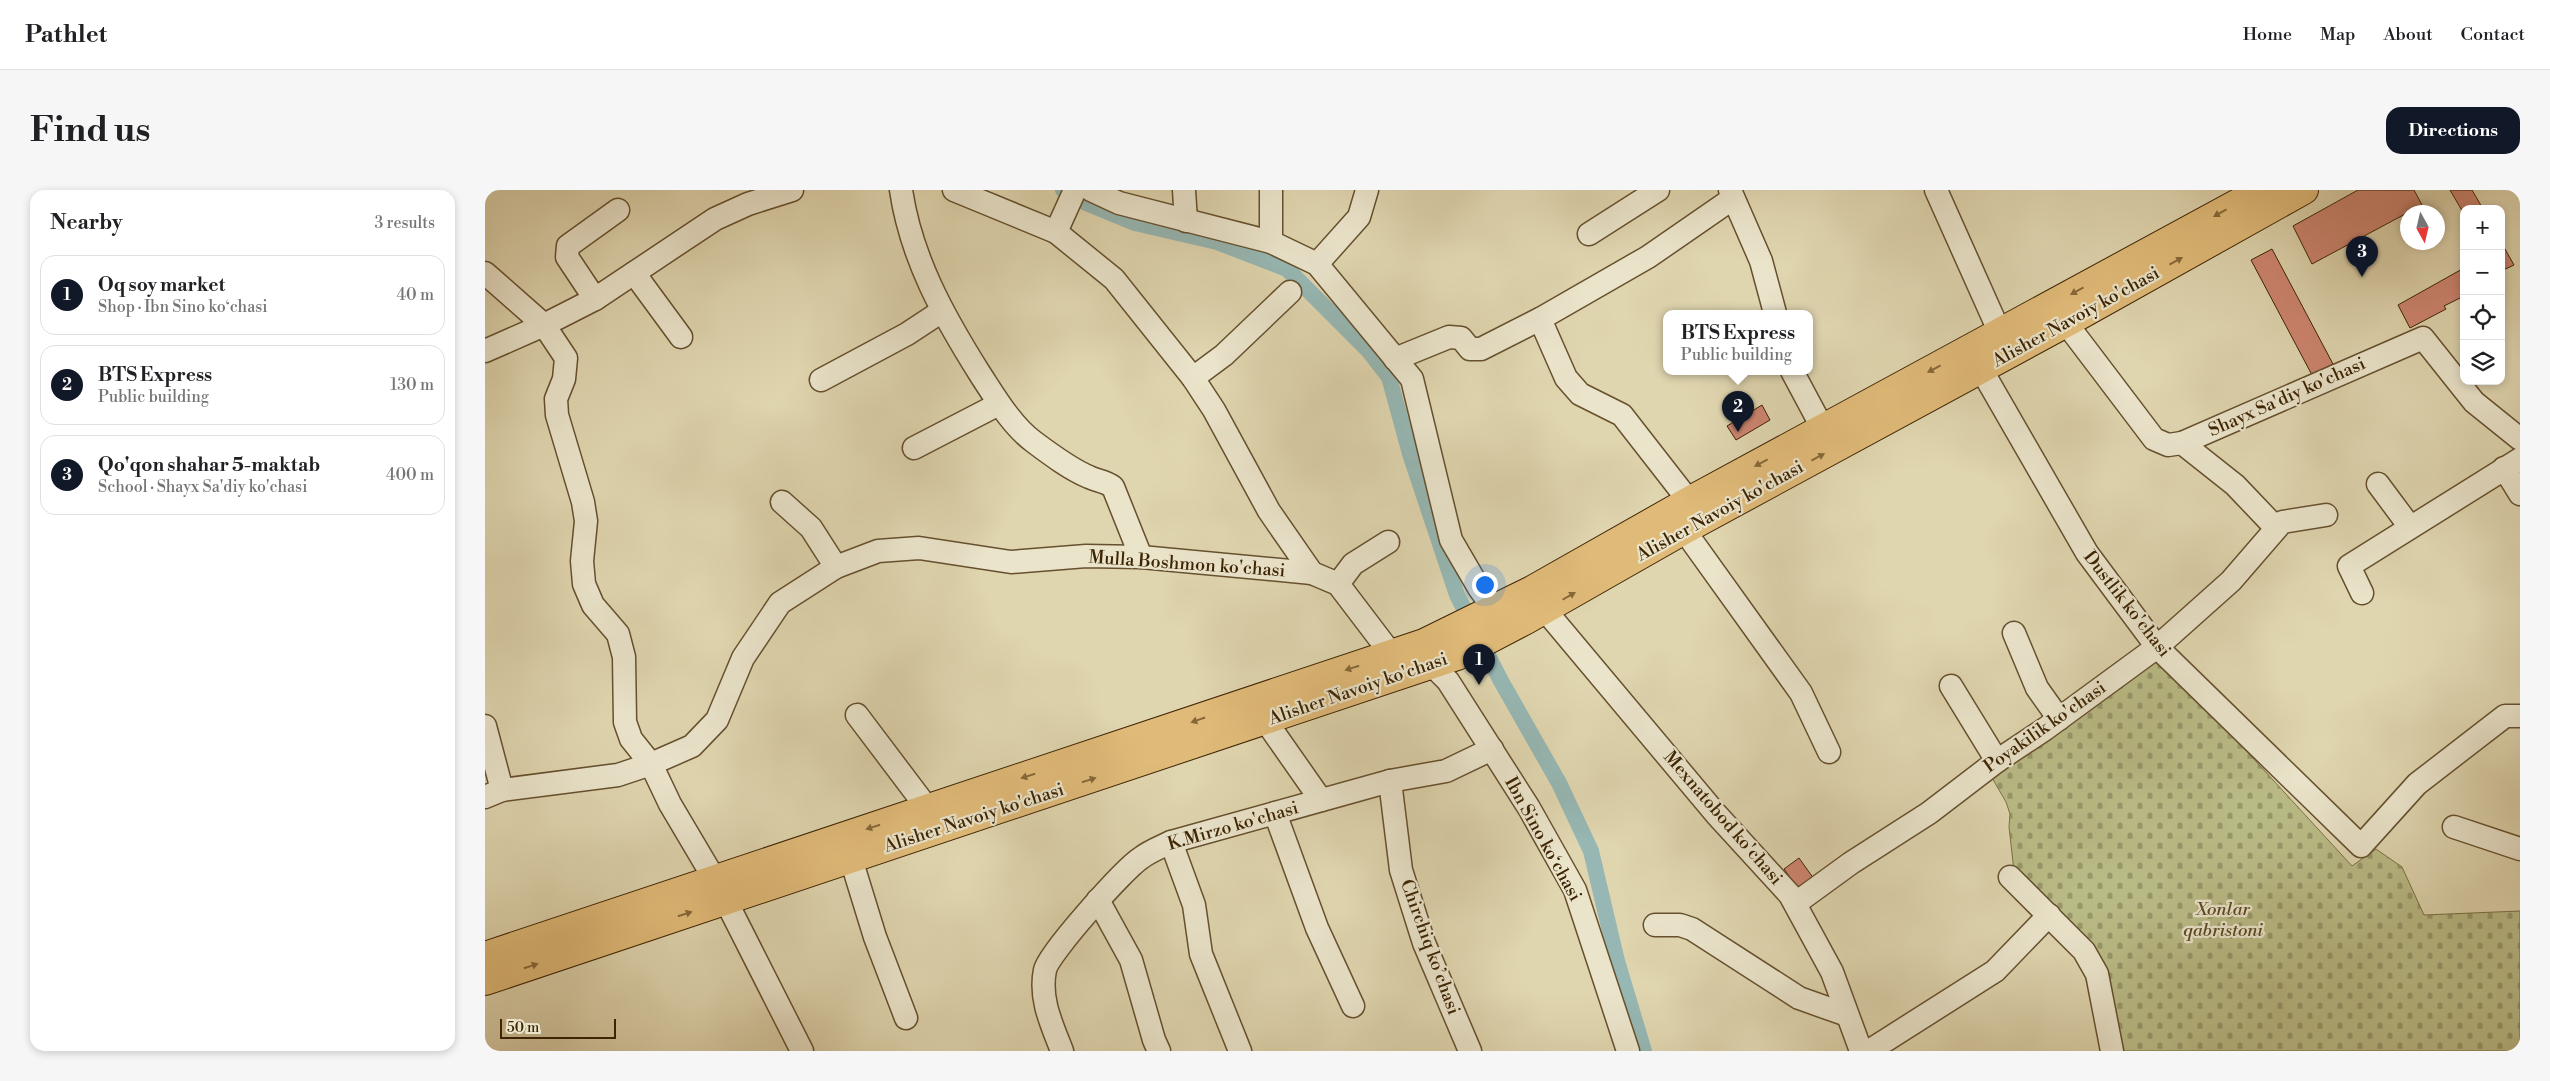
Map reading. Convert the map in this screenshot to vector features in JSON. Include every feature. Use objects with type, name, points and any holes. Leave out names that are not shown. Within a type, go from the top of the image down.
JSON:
[{"type":"main road","name":"Alisher Navoiy ko'chasi","points":[[485,956],[720,890],[851,859],[1265,720],[1396,665],[1440,649],[1493,620],[1689,502],[2262,190]]},
{"type":"main road","name":"Alisher Navoiy ko'chasi","points":[[1493,620],[1545,610],[1684,530],[2066,323],[2304,190]]},
{"type":"main road","name":"Alisher Navoiy ko'chasi","points":[[485,981],[927,809],[1396,665]]},
{"type":"street","points":[[485,351],[544,326],[595,299],[715,219],[748,204],[792,190]]},
{"type":"street","points":[[901,190],[904,209],[927,282],[942,311],[999,404],[1033,441],[1088,477],[1107,482],[1113,487],[1141,557]]},
{"type":"street","points":[[954,190],[1056,232],[1114,279],[1193,378],[1214,410],[1269,511],[1312,573],[1337,584],[1396,665]]},
{"type":"street","points":[[1056,232],[1075,190]]},
{"type":"street","points":[[1091,190],[1119,204],[1271,242],[1317,264],[1412,379],[1451,540],[1479,588],[1493,620]]},
{"type":"street","points":[[1185,190],[1186,221]]},
{"type":"street","points":[[1271,190],[1271,242]]},
{"type":"street","points":[[1317,264],[1359,217],[1367,190]]},
{"type":"street","points":[[1589,234],[1658,190]]},
{"type":"street","points":[[1936,190],[2000,333]]},
{"type":"street","points":[[1395,359],[1449,337],[1461,338],[1470,349],[1481,349],[1540,319],[1648,257],[1731,195],[1761,260],[1774,310]]},
{"type":"street","points":[[595,299],[567,257],[568,246],[618,210]]},
{"type":"street","points":[[485,273],[544,326],[566,358],[565,374],[556,399],[557,415],[583,502],[586,521],[581,561],[585,584],[593,605],[618,634],[624,657],[625,722],[631,739],[651,764],[670,804],[720,890],[802,1051]]},
{"type":"street","points":[[634,273],[681,337]]},
{"type":"street","points":[[1193,378],[1224,355],[1290,292]]},
{"type":"street","points":[[821,380],[907,334],[942,311]]},
{"type":"street","points":[[1540,319],[1566,378],[1580,394],[1622,415],[1689,502]]},
{"type":"street","points":[[2066,323],[2088,355],[2154,440],[2168,445],[2181,444],[2235,485],[2276,528],[2282,522],[2326,515]]},
{"type":"street","name":"Shayx Sa'diy ko'chasi","points":[[2181,444],[2423,338],[2474,402],[2520,439]]},
{"type":"street","name":"Dustlik ko'chasi","points":[[1981,369],[2087,553],[2157,647],[2361,846],[2417,784],[2505,716],[2520,716]]},
{"type":"street","points":[[1794,375],[1823,429]]},
{"type":"street","points":[[914,448],[999,404]]},
{"type":"street","points":[[2362,593],[2349,566],[2512,464],[2520,494]]},
{"type":"street","points":[[2378,484],[2410,527]]},
{"type":"street","points":[[782,502],[811,528],[836,567]]},
{"type":"street","name":"Poyakilik ko'chasi","points":[[1796,903],[1851,863],[1929,813],[1997,760],[2059,719],[2157,647],[2231,581],[2276,528]]},
{"type":"street","points":[[1684,530],[1801,693],[1829,752]]},
{"type":"street","points":[[1337,584],[1353,564],[1388,542]]},
{"type":"street","name":"Mulla Boshmon ko'chasi","points":[[493,794],[618,775],[651,764],[692,746],[717,720],[743,658],[780,603],[836,567],[878,551],[919,548],[1011,562],[1086,556],[1141,557],[1312,573]]},
{"type":"street","name":"Mexnatobod ko'chasi","points":[[1545,610],[1716,814],[1796,903],[1832,972],[1861,1051]]},
{"type":"street","points":[[2013,633],[2037,688],[2059,719]]},
{"type":"street","name":"Ibn Sino ko‘chasi","points":[[1440,649],[1447,682],[1529,808],[1575,890],[1628,1051]]},
{"type":"street","points":[[1951,686],[1997,760]]},
{"type":"street","points":[[857,715],[927,809]]},
{"type":"street","points":[[1265,720],[1321,800]]},
{"type":"street","points":[[485,726],[493,794]]},
{"type":"street","name":"K.Mirzo ko'chasi","points":[[1062,1051],[1047,1012],[1043,987],[1045,968],[1098,900],[1140,858],[1171,842],[1390,781],[1446,771],[1492,749]]},
{"type":"street","name":"Chirchiq ko’chasi","points":[[1390,781],[1401,870],[1424,943],[1470,1051]]},
{"type":"street","points":[[1275,813],[1317,928],[1353,1006]]},
{"type":"street","points":[[2454,827],[2520,849]]},
{"type":"street","points":[[1171,842],[1194,905],[1201,954],[1240,1051]]},
{"type":"street","points":[[851,859],[875,937],[906,1018]]},
{"type":"street","points":[[2010,877],[2084,951],[2097,974],[2112,1051]]},
{"type":"street","points":[[1098,900],[1131,960],[1154,1040],[1159,1051]]},
{"type":"street","points":[[1869,1051],[1995,972],[2049,915]]},
{"type":"street","points":[[1655,925],[1680,925],[1692,929],[1799,998],[1847,1015]]},
{"type":"green space","name":"Xonlar qabristoni","points":[[2161,658],[2352,866],[2376,849],[2402,867],[2424,915],[2520,911],[2520,1051],[2118,1051],[2104,974],[2014,871],[2009,827],[2010,814],[2006,802],[1991,776]]},
{"type":"building","points":[[2358,190],[2414,190],[2422,205],[2400,205],[2400,217],[2312,264],[2293,226]]},
{"type":"building","points":[[2450,190],[2472,190],[2481,205],[2460,205],[2460,207]]},
{"type":"building","points":[[2272,249],[2333,364],[2312,375],[2251,260]]},
{"type":"building","points":[[2505,249],[2514,265],[2505,269]]},
{"type":"building","points":[[2460,270],[2460,298],[2444,306],[2446,309],[2410,328],[2398,305]]},
{"type":"building","points":[[1762,405],[1770,420],[1736,440],[1727,426]]},
{"type":"building","points":[[1799,858],[1814,879],[1799,890],[1784,869]]},
{"type":"waterway","points":[[1063,190],[1072,197],[1135,223],[1217,242],[1287,269],[1368,350],[1389,377],[1410,454],[1457,595],[1501,681],[1559,783],[1591,851],[1617,961],[1644,1051]]},
{"type":"place","name":"Qo'qon shahar 5-maktab","points":[[2362,277]]},
{"type":"place","name":"BTS Express","points":[[1738,432]]},
{"type":"place","name":"Oq soy market","points":[[1479,685]]}]
